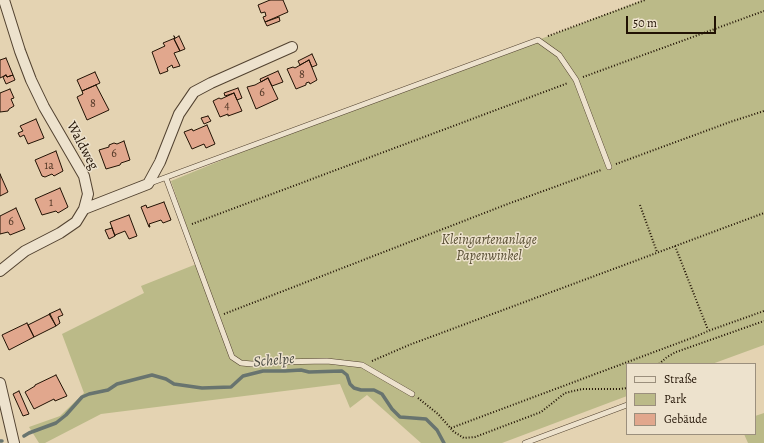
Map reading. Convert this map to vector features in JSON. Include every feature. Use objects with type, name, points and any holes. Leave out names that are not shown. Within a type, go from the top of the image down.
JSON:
[{"type":"street","name":"Waldweg","points":[[0,271],[25,251],[60,233],[76,222],[84,209],[88,194],[84,176],[44,107],[31,80],[4,0]]},
{"type":"street","points":[[84,209],[148,184],[160,162],[178,114],[194,92],[292,47]]},
{"type":"street","points":[[0,383],[14,443]]},
{"type":"lane","points":[[148,184],[538,40],[559,54],[576,80],[609,167]]},
{"type":"lane","points":[[166,178],[232,357],[241,363],[252,364],[327,361],[362,365],[412,394]]},
{"type":"lane","points":[[525,443],[626,405]]},
{"type":"path","points":[[538,40],[645,0]]},
{"type":"path","points":[[184,227],[764,11]]},
{"type":"path","points":[[217,317],[506,205],[730,122],[764,111]]},
{"type":"path","points":[[640,205],[657,252]]},
{"type":"path","points":[[362,365],[409,345],[764,213]]},
{"type":"path","points":[[675,246],[708,331]]},
{"type":"path","points":[[451,428],[764,311]]},
{"type":"path","points":[[660,363],[676,352],[764,321]]},
{"type":"path","points":[[412,394],[438,414],[451,428],[464,438],[475,437],[541,412],[565,393],[582,389],[626,388]]},
{"type":"green space","name":"Kleingartenanlage Papenwinkel","points":[[643,0],[764,0],[764,345],[715,363],[626,363],[626,396],[502,443],[421,443],[367,395],[350,408],[340,384],[101,414],[45,443],[39,443],[29,427],[60,416],[84,393],[62,334],[144,293],[141,286],[199,263],[171,181],[342,111],[538,40]]},
{"type":"green space","points":[[764,413],[764,443],[748,443],[744,435],[756,435],[756,416]]},
{"type":"building","points":[[270,0],[283,0],[288,12],[265,22],[263,17],[266,16],[265,12],[261,13],[258,5]]},
{"type":"building","points":[[279,17],[280,21],[267,26],[265,22]]},
{"type":"building","points":[[179,36],[185,49],[180,51],[174,39]]},
{"type":"building","points":[[175,38],[174,39],[180,51],[174,53],[180,66],[173,68],[172,65],[167,68],[168,71],[160,74],[152,52],[165,46],[163,43]]},
{"type":"building","points":[[312,54],[317,65],[312,67],[309,60],[300,65],[298,61]]},
{"type":"building","points":[[6,58],[13,75],[7,77],[6,75],[0,78],[0,60]]},
{"type":"building","points":[[309,60],[317,80],[310,84],[309,82],[306,83],[306,85],[296,89],[287,69],[293,67],[295,68]]},
{"type":"building","points":[[278,71],[283,82],[272,86],[268,78],[261,82],[260,79]]},
{"type":"building","points":[[95,72],[100,83],[82,91],[77,80]]},
{"type":"building","points":[[6,75],[7,77],[13,75],[15,80],[6,84],[3,77]]},
{"type":"building","points":[[268,78],[278,99],[256,109],[247,87],[255,85]]},
{"type":"building","points":[[96,85],[109,110],[87,120],[77,97],[83,94],[82,91]]},
{"type":"building","points":[[238,88],[242,98],[237,100],[234,93],[225,96],[224,93]]},
{"type":"building","points":[[10,89],[14,98],[11,99],[14,106],[8,111],[0,112],[0,93]]},
{"type":"building","points":[[234,93],[242,111],[220,117],[213,101]]},
{"type":"building","points":[[208,116],[211,121],[204,124],[201,118]]},
{"type":"building","points":[[36,119],[44,138],[28,144],[24,135],[20,137],[18,133],[23,131],[20,126]]},
{"type":"building","points":[[207,125],[215,144],[206,148],[204,144],[192,149],[184,132],[192,129],[193,131]]},
{"type":"building","points":[[124,141],[130,160],[106,169],[99,150],[109,147],[109,145],[114,143],[117,144]]},
{"type":"building","points":[[56,151],[63,171],[54,176],[52,174],[45,177],[42,176],[35,160]]},
{"type":"building","points":[[0,174],[8,192],[0,196]]},
{"type":"building","points":[[60,188],[68,207],[58,213],[56,211],[42,215],[35,199]]},
{"type":"building","points":[[164,202],[171,220],[163,223],[161,220],[149,224],[149,227],[141,207],[146,205],[147,208]]},
{"type":"building","points":[[16,208],[25,229],[10,235],[8,232],[0,234],[0,216]]},
{"type":"building","points":[[129,215],[137,236],[129,239],[125,231],[115,236],[110,222]]},
{"type":"building","points":[[112,228],[115,236],[109,239],[105,230]]},
{"type":"building","points":[[60,309],[63,315],[58,317],[60,323],[56,326],[49,314]]},
{"type":"building","points":[[50,314],[56,326],[34,337],[28,325]]},
{"type":"building","points":[[27,323],[34,337],[9,350],[2,335]]},
{"type":"building","points":[[56,375],[67,396],[55,401],[54,399],[34,409],[25,392],[35,385]]},
{"type":"building","points":[[19,391],[29,414],[23,416],[13,394]]},
{"type":"waterway","name":"Schelpe","points":[[24,436],[56,423],[66,415],[82,397],[108,390],[117,384],[152,375],[166,379],[174,384],[202,388],[231,387],[243,376],[263,371],[301,370],[309,372],[342,371],[347,375],[350,384],[354,388],[361,390],[374,390],[382,394],[392,409],[400,417],[426,419],[437,430],[444,443]]}]
